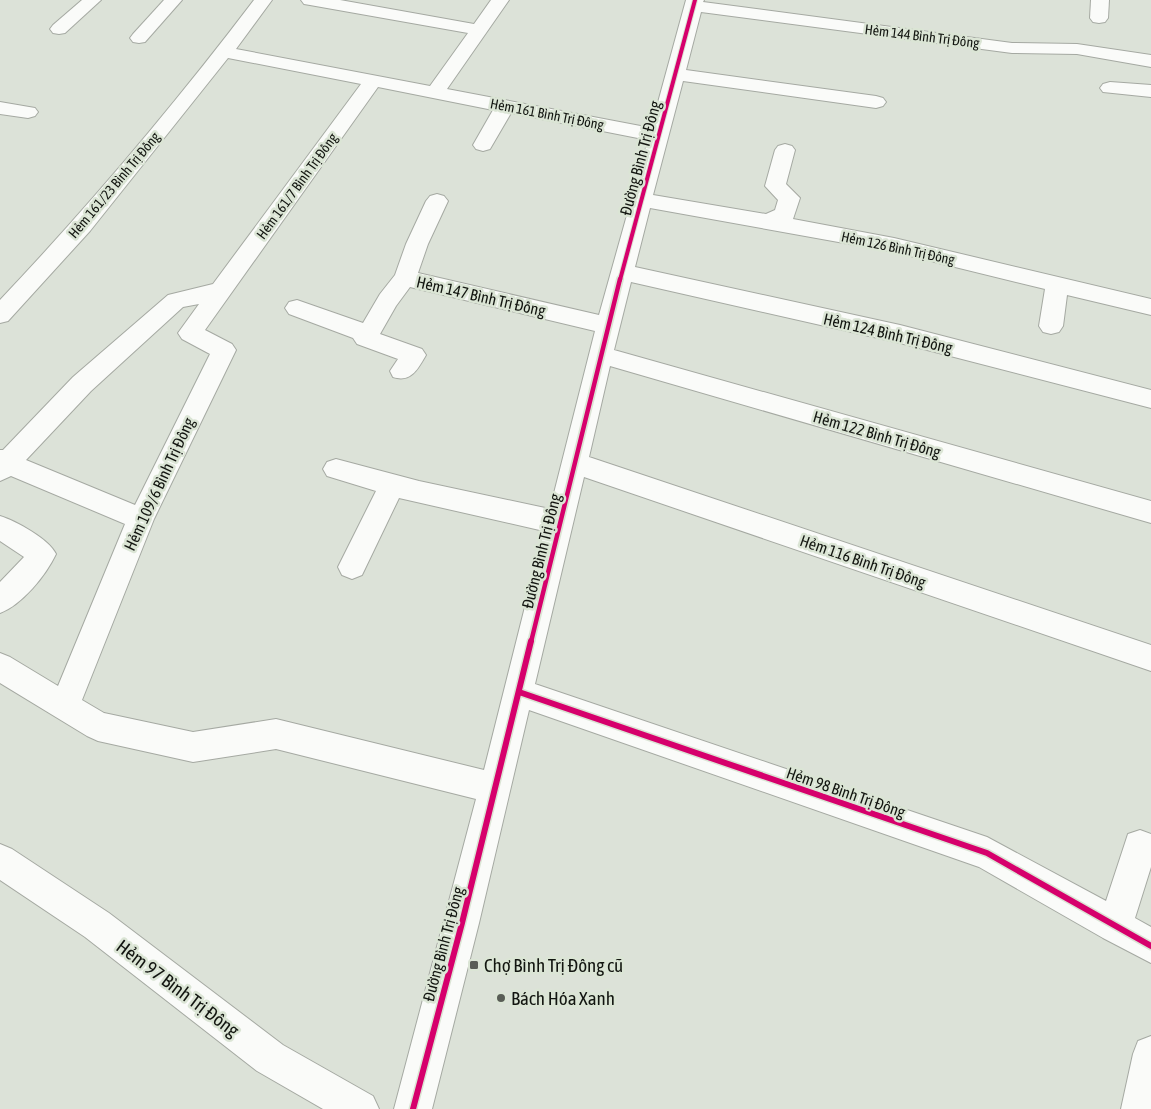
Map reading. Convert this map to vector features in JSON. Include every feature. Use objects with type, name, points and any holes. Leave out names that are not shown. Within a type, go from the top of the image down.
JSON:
[{"type":"street","points":[[59,29],[92,0]]},
{"type":"street","points":[[139,38],[174,0]]},
{"type":"street","name":"Hẻm 161/23 Bình Trị Đông","points":[[0,315],[82,226],[224,52],[263,0]]},
{"type":"street","points":[[310,0],[479,30]]},
{"type":"street","points":[[435,93],[500,0]]},
{"type":"street","name":"Hẻm 144 Bình Trị Đông","points":[[694,3],[1012,48],[1077,49],[1151,61]]},
{"type":"street","name":"Đường Bình Trị Đông","points":[[413,1109],[519,692],[608,326],[694,3]]},
{"type":"street","name":"Hẻm 161 Bình Trị Đông","points":[[224,52],[659,136]]},
{"type":"street","points":[[676,74],[876,102]]},
{"type":"street","name":"Hẻm 161/7 Bình Trị Đông","points":[[222,290],[373,81]]},
{"type":"street","points":[[1110,88],[1151,91]]},
{"type":"street","points":[[483,145],[505,106]]},
{"type":"street","points":[[0,108],[28,112]]},
{"type":"street","points":[[767,221],[785,214],[789,198],[775,186],[785,150]]},
{"type":"street","name":"Hẻm 126 Bình Trị Đông","points":[[642,200],[894,245],[1151,307]]},
{"type":"street","points":[[405,278],[417,244],[437,201]]},
{"type":"street","name":"Hẻm 124 Bình Trị Đông","points":[[623,272],[900,334],[1151,399]]},
{"type":"street","name":"Hẻm 147 Bình Trị Đông","points":[[368,334],[388,300],[405,278],[608,326]]},
{"type":"street","points":[[1051,326],[1057,285]]},
{"type":"street","points":[[141,519],[2,464],[82,384],[176,301],[222,290]]},
{"type":"street","name":"Hẻm 109/6 Bình Trị Đông","points":[[65,705],[141,519],[224,350],[190,333],[222,290]]},
{"type":"street","points":[[297,308],[368,334],[365,338],[414,355],[402,371]]},
{"type":"street","name":"Hẻm 122 Bình Trị Đông","points":[[602,355],[1151,512]]},
{"type":"street","name":"Hẻm 116 Bình Trị Đông","points":[[576,463],[1151,658]]},
{"type":"street","points":[[336,469],[392,485],[561,523]]},
{"type":"street","points":[[352,567],[392,485]]},
{"type":"street","points":[[0,527],[42,554],[29,572],[0,600]]},
{"type":"street","points":[[0,666],[98,726],[193,747],[276,734],[495,788]]},
{"type":"street","name":"Hẻm 98 Bình Trị Đông","points":[[519,692],[987,853],[1151,946]]},
{"type":"street","points":[[1115,926],[1140,846],[1151,851]]},
{"type":"street","name":"Hẻm 97 Bình Trị Đông","points":[[0,861],[97,925],[270,1058],[360,1109]]},
{"type":"street","points":[[1140,1109],[1151,1054]]},
{"type":"cycle path","points":[[413,1109],[462,923],[608,326],[695,0]]},
{"type":"cycle path","points":[[519,692],[987,853],[1151,946]]},
{"type":"place","name":"Chợ Bình Trị Đông cũ","points":[[474,965]]},
{"type":"place","name":"Bách Hóa Xanh","points":[[501,998]]}]
